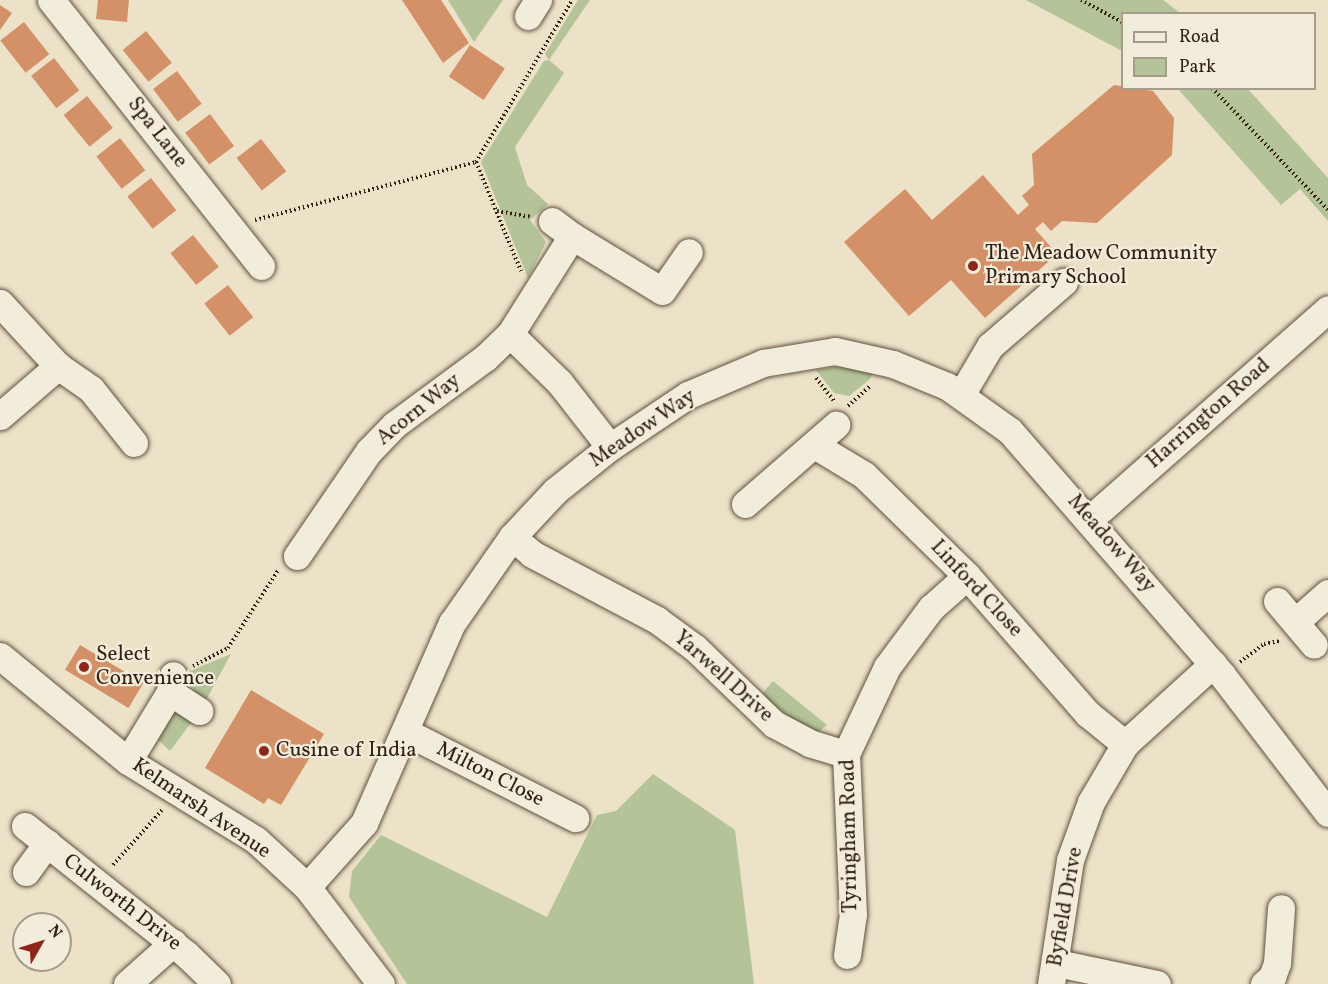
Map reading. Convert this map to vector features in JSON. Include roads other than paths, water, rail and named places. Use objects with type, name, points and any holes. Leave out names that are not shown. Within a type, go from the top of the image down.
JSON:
[{"type":"street","name":"Spa Lane","points":[[51,0],[261,266]]},
{"type":"street","name":"Acorn Way","points":[[297,556],[369,451],[394,425],[486,358],[510,334],[531,297],[562,229],[662,291],[689,252]]},
{"type":"street","points":[[961,395],[990,346],[1064,282]]},
{"type":"street","points":[[0,303],[58,366],[91,389],[134,443]]},
{"type":"street","name":"Harrington Road","points":[[1090,519],[1328,309]]},
{"type":"street","points":[[510,334],[560,383],[609,447]]},
{"type":"street","name":"Meadow Way","points":[[307,887],[364,823],[452,623],[512,537],[555,491],[609,447],[688,395],[763,363],[798,355],[835,351],[893,364],[961,395],[1010,431],[1090,519],[1218,670],[1328,813]]},
{"type":"street","points":[[0,416],[58,366]]},
{"type":"street","points":[[745,504],[816,447],[840,419]]},
{"type":"street","name":"Linford Close","points":[[816,447],[864,475],[967,576],[1088,714],[1125,744]]},
{"type":"street","name":"Yarwell Drive","points":[[512,537],[532,554],[657,620],[695,648],[774,724],[809,743],[846,754]]},
{"type":"street","name":"Tyringham Road","points":[[847,954],[853,914],[846,754],[887,667],[931,608],[967,576]]},
{"type":"street","points":[[1295,622],[1328,593]]},
{"type":"street","points":[[1277,601],[1314,645]]},
{"type":"street","name":"Kelmarsh Avenue","points":[[0,656],[128,761],[256,840],[307,887],[381,984]]},
{"type":"street","name":"Byfield Drive","points":[[1054,974],[1070,860],[1091,802],[1125,744],[1218,670]]},
{"type":"street","points":[[128,761],[172,684],[199,711]]},
{"type":"street","name":"Milton Close","points":[[406,732],[574,818]]},
{"type":"street","name":"Culworth Drive","points":[[25,826],[173,943],[217,984]]},
{"type":"street","points":[[26,872],[47,843]]},
{"type":"street","points":[[1273,982],[1277,963],[1281,908]]},
{"type":"street","points":[[127,984],[173,943]]},
{"type":"street","points":[[1054,974],[1157,984]]},
{"type":"place","name":"The Meadow Community Primary School","points":[[973,266]]},
{"type":"place","name":"Select Convenience","points":[[84,667]]},
{"type":"place","name":"Cusine of India","points":[[264,751]]}]
